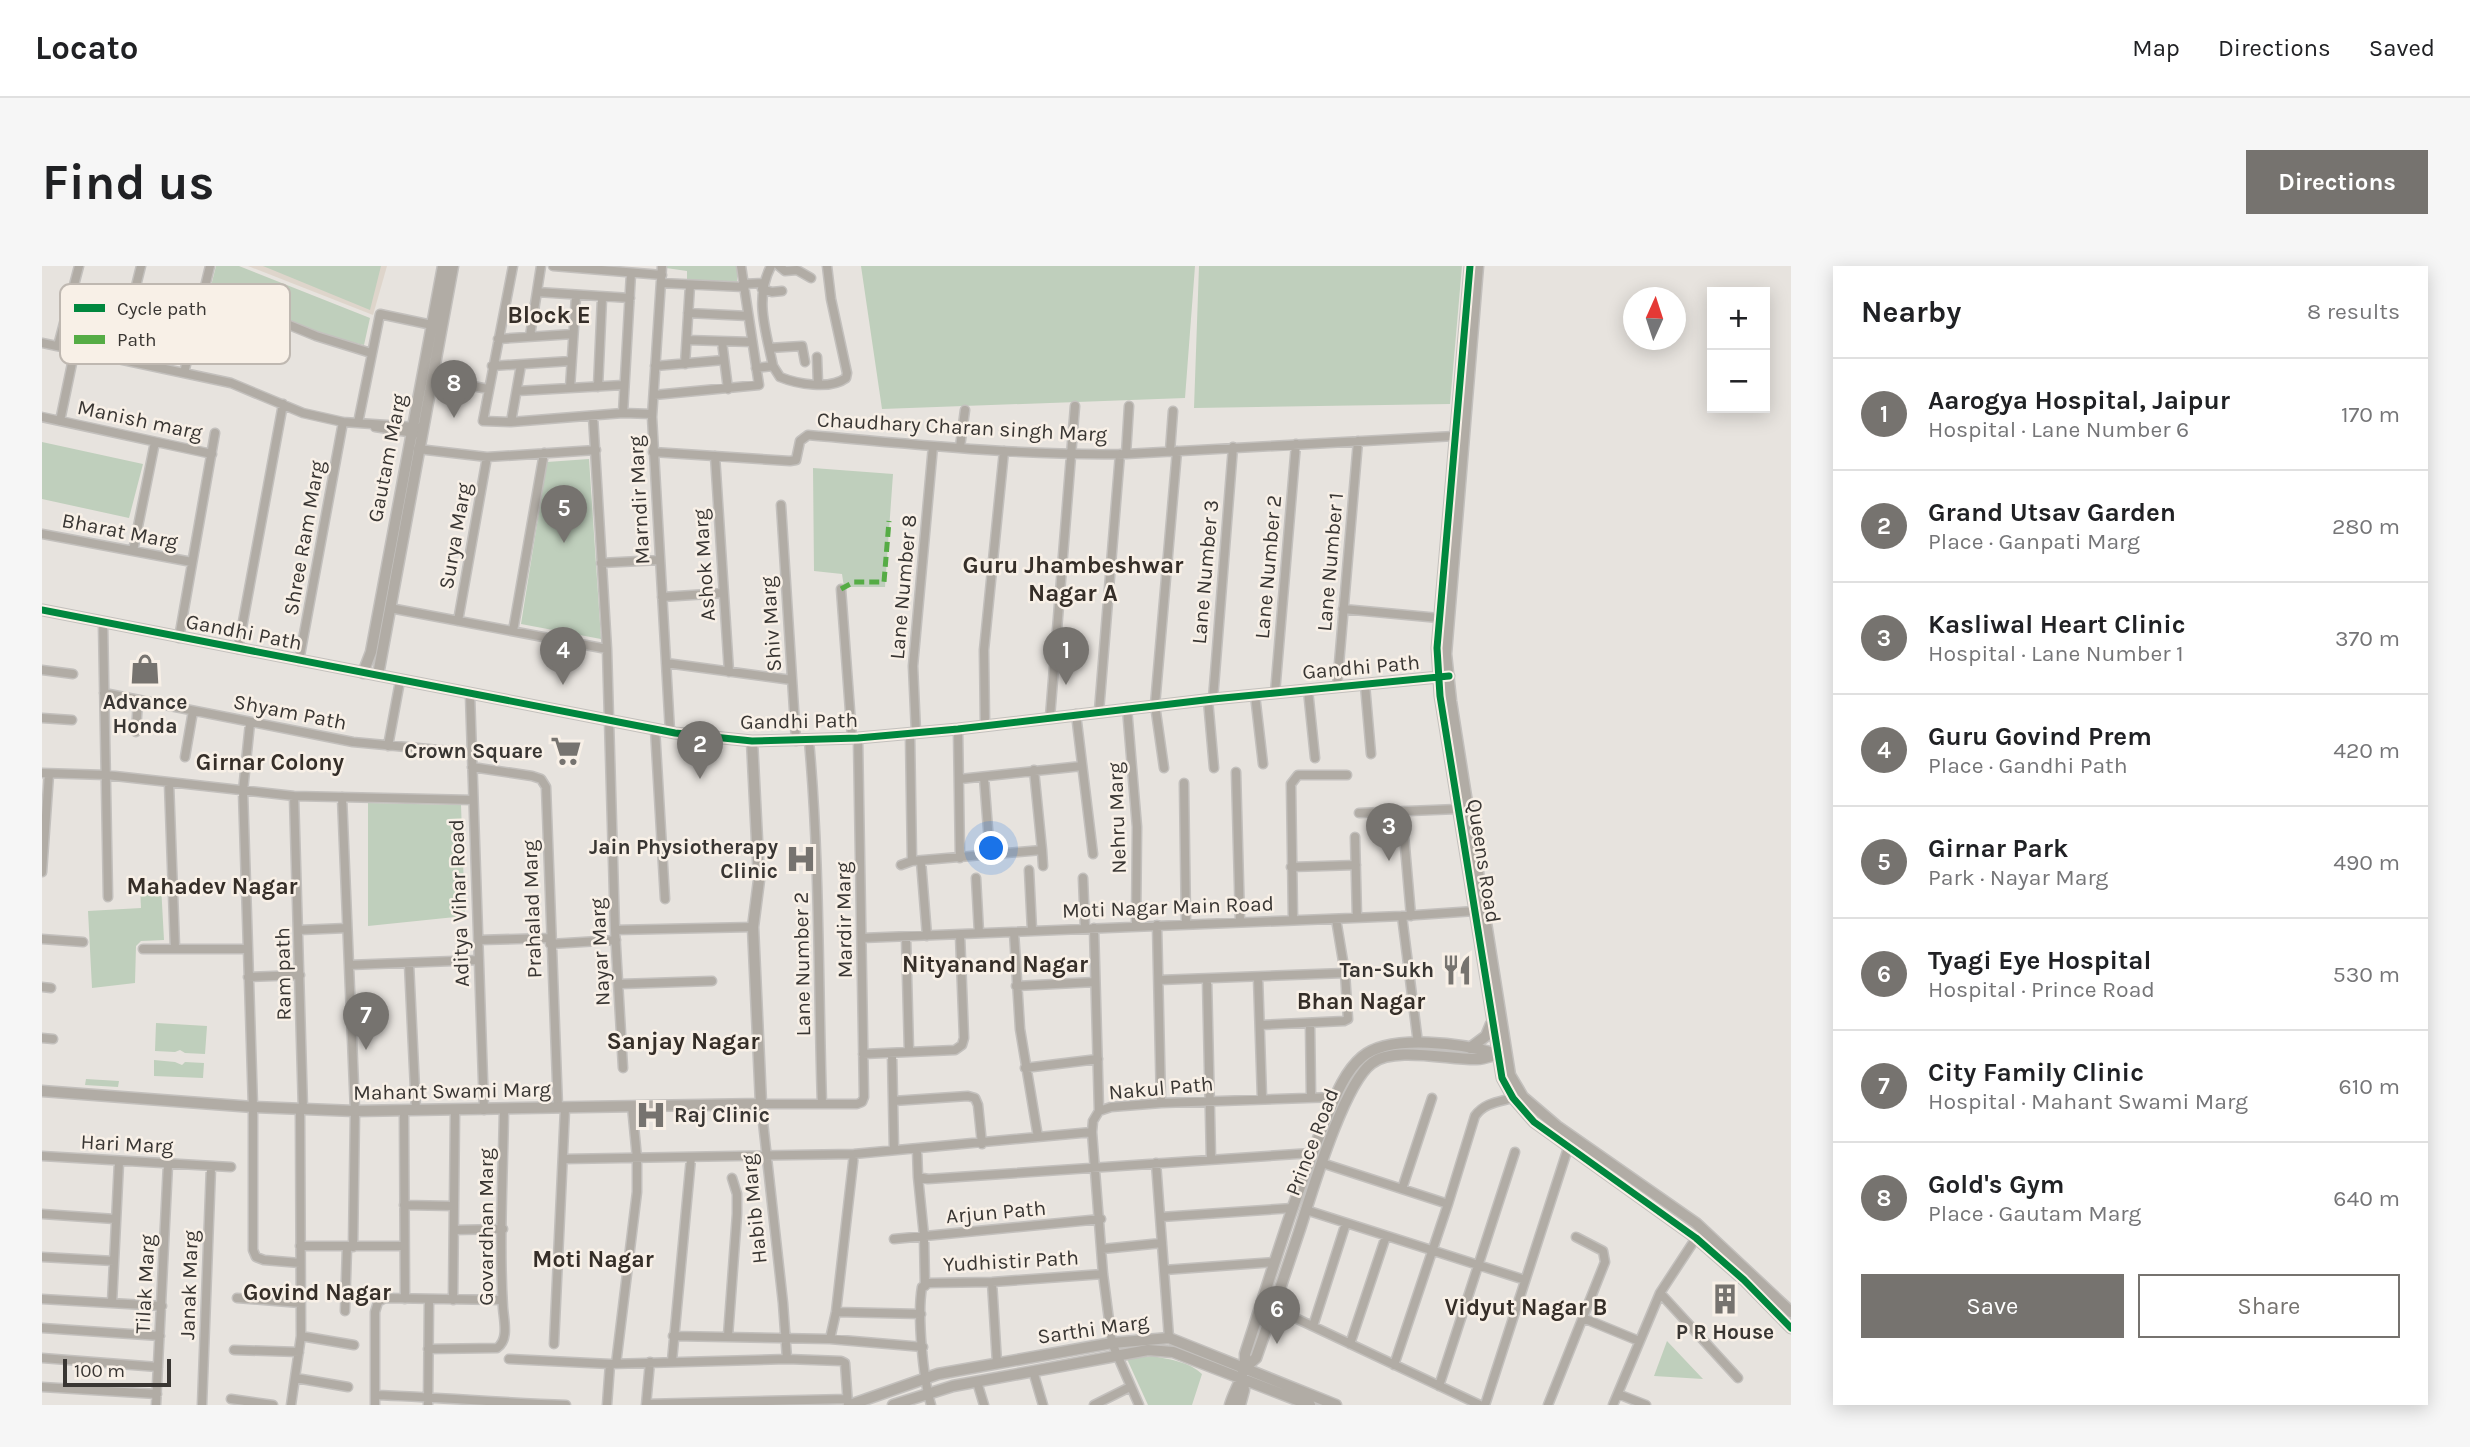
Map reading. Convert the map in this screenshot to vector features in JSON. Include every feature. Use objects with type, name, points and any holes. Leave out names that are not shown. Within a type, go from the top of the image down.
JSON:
[{"type":"street","points":[[73,284],[77,266]]},
{"type":"street","points":[[136,284],[141,266]]},
{"type":"street","points":[[206,284],[210,266]]},
{"type":"street","name":"Gautam Marg","points":[[363,673],[369,658],[416,430],[443,266]]},
{"type":"street","name":"Gautam Marg","points":[[377,675],[418,449],[416,430],[432,378],[453,266]]},
{"type":"street","points":[[513,266],[483,421],[511,422],[623,413],[652,414]]},
{"type":"street","points":[[530,336],[541,266]]},
{"type":"street","points":[[552,266],[662,275],[690,285],[763,286],[772,292],[782,291]]},
{"type":"street","points":[[654,395],[759,385],[741,266]]},
{"type":"street","points":[[771,266],[763,286],[762,313],[773,366],[780,377],[807,384],[843,381],[847,373],[831,299],[827,266]]},
{"type":"street","points":[[779,266],[785,271],[797,270],[811,278]]},
{"type":"street","name":"Queens Road","points":[[1470,266],[1437,648],[1451,701],[1502,1053],[1501,1071],[1513,1098],[1534,1122],[1696,1238],[1744,1280],[1791,1328]]},
{"type":"street","name":"Queens Road","points":[[1478,266],[1444,677],[1458,809],[1492,1022],[1510,1074],[1523,1097],[1557,1126],[1696,1223],[1791,1312]]},
{"type":"street","points":[[623,413],[631,273]]},
{"type":"street","name":"Marndir Marg","points":[[662,275],[652,414],[670,732]]},
{"type":"street","points":[[685,364],[690,285]]},
{"type":"street","points":[[537,292],[629,298]]},
{"type":"street","points":[[570,388],[576,296]]},
{"type":"street","points":[[597,387],[602,298]]},
{"type":"street","points":[[688,313],[748,316]]},
{"type":"street","points":[[358,423],[380,314],[432,325]]},
{"type":"street","points":[[290,325],[371,353]]},
{"type":"street","points":[[498,339],[573,334]]},
{"type":"street","points":[[42,342],[58,346],[60,338]]},
{"type":"street","points":[[687,340],[752,342]]},
{"type":"street","points":[[722,342],[728,389]]},
{"type":"street","points":[[769,348],[802,345],[805,362]]},
{"type":"street","points":[[817,357],[818,384]]},
{"type":"street","points":[[655,366],[724,360]]},
{"type":"street","points":[[492,366],[571,361]]},
{"type":"street","points":[[60,421],[72,364]]},
{"type":"street","points":[[144,364],[231,383],[303,412],[343,422],[383,429],[416,430]]},
{"type":"street","points":[[184,373],[186,364]]},
{"type":"street","points":[[511,422],[521,365]]},
{"type":"street","points":[[756,368],[773,366]]},
{"type":"street","points":[[432,378],[488,389]]},
{"type":"street","points":[[517,391],[624,385]]},
{"type":"street","points":[[238,649],[283,404]]},
{"type":"street","points":[[1050,717],[1075,406]]},
{"type":"street","points":[[1099,711],[1129,406]]},
{"type":"street","points":[[960,447],[965,410]]},
{"type":"street","points":[[1164,768],[1155,705],[1174,451],[1173,411]]},
{"type":"street","name":"Nayar Marg","points":[[593,416],[607,649],[615,930],[623,1068]]},
{"type":"street","name":"Manish marg","points":[[42,417],[212,454],[179,638]]},
{"type":"street","name":"Shree Ram Marg","points":[[299,661],[343,422]]},
{"type":"street","points":[[212,454],[215,433]]},
{"type":"street","name":"Chaudhary Charan singh Marg","points":[[653,452],[796,460],[800,441],[808,435],[1072,454],[1123,454],[1455,436]]},
{"type":"street","name":"Lane Number 1","points":[[1337,687],[1358,441]]},
{"type":"street","points":[[133,551],[155,442]]},
{"type":"street","name":"Lane Number 2","points":[[1275,693],[1296,444]]},
{"type":"street","name":"Lane Number 8","points":[[927,936],[916,861],[913,666],[933,446]]},
{"type":"street","name":"Lane Number 3","points":[[1214,768],[1211,699],[1233,447]]},
{"type":"street","points":[[418,449],[487,457],[596,450]]},
{"type":"street","points":[[985,725],[984,650],[1004,451]]},
{"type":"street","points":[[513,631],[544,453]]},
{"type":"street","name":"Ashok Marg","points":[[715,456],[729,672]]},
{"type":"street","name":"Surya Marg","points":[[458,621],[487,457]]},
{"type":"street","name":"Shiv Marg","points":[[781,505],[796,741]]},
{"type":"street","name":"Bharat Marg","points":[[42,534],[192,562]]},
{"type":"street","points":[[601,563],[660,560]]},
{"type":"street","name":"Mardir Marg","points":[[841,589],[855,738],[862,938],[862,1102]]},
{"type":"street","points":[[662,597],[723,593]]},
{"type":"street","points":[[390,608],[607,649]]},
{"type":"street","points":[[1343,609],[1439,618]]},
{"type":"street","name":"Gandhi Path","points":[[42,610],[610,721],[670,732],[752,741],[809,741],[958,729],[1211,699],[1444,677]]},
{"type":"street","points":[[103,623],[108,897]]},
{"type":"street","points":[[666,663],[792,680]]},
{"type":"street","points":[[42,670],[73,674]]},
{"type":"street","points":[[388,746],[400,681]]},
{"type":"street","points":[[1365,685],[1371,754]]},
{"type":"street","points":[[1308,690],[1315,758]]},
{"type":"street","name":"Shyam Path","points":[[104,693],[353,742],[471,753]]},
{"type":"street","name":"Aditya Vihar Road","points":[[470,695],[484,1110]]},
{"type":"street","points":[[1255,695],[1263,764]]},
{"type":"street","points":[[136,732],[138,700]]},
{"type":"street","name":"Nehru Marg","points":[[1127,708],[1137,827],[1136,926]]},
{"type":"street","points":[[185,757],[193,711]]},
{"type":"street","points":[[1076,714],[1093,854]]},
{"type":"street","points":[[42,718],[72,720]]},
{"type":"street","points":[[250,723],[243,791],[253,1107],[253,1250],[256,1257],[264,1260],[299,1263]]},
{"type":"street","points":[[655,729],[664,899]]},
{"type":"street","points":[[958,729],[960,858]]},
{"type":"street","name":"Habib Marg","points":[[752,741],[759,880],[753,927],[761,1104],[787,1359]]},
{"type":"street","name":"Lane Number 2","points":[[809,741],[818,856],[817,940],[822,1104]]},
{"type":"street","points":[[960,779],[1082,766]]},
{"type":"street","name":"Prahalad Marg","points":[[472,767],[532,776],[541,779],[546,787],[550,941],[564,1159],[554,1344]]},
{"type":"street","points":[[1034,771],[1043,866]]},
{"type":"street","points":[[1236,772],[1240,922]]},
{"type":"street","points":[[42,872],[46,774],[106,775],[295,796],[473,800]]},
{"type":"street","points":[[1293,920],[1292,780],[1298,775],[1347,775]]},
{"type":"street","points":[[984,777],[990,855]]},
{"type":"street","points":[[169,783],[174,948]]},
{"type":"street","points":[[1184,783],[1186,924]]},
{"type":"street","name":"Ram path","points":[[292,1405],[301,1336],[299,1263],[302,1110],[295,796]]},
{"type":"street","points":[[342,797],[355,1111],[345,1311]]},
{"type":"street","points":[[1359,813],[1458,809]]},
{"type":"street","points":[[1402,812],[1406,916],[1418,1042]]},
{"type":"street","points":[[1355,837],[1357,918]]},
{"type":"street","points":[[901,865],[916,861],[1042,850]]},
{"type":"street","points":[[1291,867],[1356,865]]},
{"type":"street","points":[[1029,870],[1032,930]]},
{"type":"street","points":[[976,878],[979,933]]},
{"type":"street","points":[[1083,878],[1095,982],[1099,1111]]},
{"type":"street","name":"Moti Nagar Main Road","points":[[862,938],[1475,911]]},
{"type":"street","points":[[1259,1025],[1348,1019],[1345,974],[1336,919]]},
{"type":"street","points":[[1157,925],[1161,1103]]},
{"type":"street","points":[[615,930],[753,927]]},
{"type":"street","points":[[299,930],[347,928]]},
{"type":"street","points":[[1014,932],[1016,986],[1038,1137]]},
{"type":"street","points":[[863,1054],[955,1050],[962,1045],[964,1038],[960,935]]},
{"type":"street","points":[[906,937],[909,1052]]},
{"type":"street","points":[[42,939],[83,942]]},
{"type":"street","points":[[479,940],[616,940]]},
{"type":"street","points":[[144,949],[247,948]]},
{"type":"street","points":[[349,965],[479,960]]},
{"type":"street","points":[[409,964],[416,1110]]},
{"type":"street","points":[[1159,980],[1345,974]]},
{"type":"street","points":[[248,977],[300,975]]},
{"type":"street","points":[[1258,977],[1262,1098]]},
{"type":"street","points":[[1207,979],[1211,1159]]},
{"type":"street","points":[[620,985],[712,981]]},
{"type":"street","points":[[1016,986],[1095,982]]},
{"type":"street","points":[[1469,1048],[1486,1036],[1492,1022]]},
{"type":"street","points":[[1310,1023],[1311,1096]]},
{"type":"street","points":[[42,1038],[53,1039]]},
{"type":"street","name":"Prince Road","points":[[1240,1405],[1244,1390],[1245,1354],[1275,1262],[1312,1153],[1349,1072],[1363,1056],[1381,1046],[1418,1042],[1502,1053]]},
{"type":"street","points":[[892,1053],[894,1150]]},
{"type":"street","name":"Prince Road","points":[[1230,1405],[1235,1387],[1256,1358],[1346,1100],[1372,1063],[1401,1055],[1480,1059],[1502,1053]]},
{"type":"street","points":[[1026,1068],[1098,1059]]},
{"type":"street","points":[[1480,1059],[1501,1071]]},
{"type":"street","name":"Mahant Swami Marg","points":[[42,1091],[253,1107],[355,1111],[862,1102]]},
{"type":"street","points":[[893,1101],[968,1096],[975,1098],[982,1143]]},
{"type":"street","name":"Nakul Path","points":[[1139,1405],[1112,1343],[1103,1274],[1101,1219],[1092,1132],[1093,1121],[1099,1111],[1111,1107],[1161,1103],[1336,1097]]},
{"type":"street","points":[[1402,1189],[1432,1098]]},
{"type":"street","points":[[1394,1365],[1475,1116],[1480,1108],[1513,1098]]},
{"type":"street","points":[[607,1405],[637,1192],[632,1106]]},
{"type":"street","name":"Govardhan Marg","points":[[428,1349],[497,1348],[502,1345],[505,1336],[502,1300],[504,1110]]},
{"type":"street","points":[[404,1111],[405,1299]]},
{"type":"street","points":[[453,1300],[455,1111]]},
{"type":"street","points":[[564,1159],[853,1154],[1092,1132]]},
{"type":"street","points":[[1485,1405],[1569,1145]]},
{"type":"street","points":[[917,1149],[924,1236],[921,1314],[926,1378],[932,1405]]},
{"type":"street","points":[[1439,1386],[1515,1152]]},
{"type":"street","points":[[918,1177],[928,1179],[1312,1153]]},
{"type":"street","points":[[830,1339],[836,1312],[853,1154]]},
{"type":"street","name":"Hari Marg","points":[[42,1157],[231,1167]]},
{"type":"street","points":[[672,1361],[691,1158]]},
{"type":"street","points":[[112,1303],[119,1162]]},
{"type":"street","points":[[1156,1163],[1169,1338]]},
{"type":"street","points":[[1322,1163],[1448,1204]]},
{"type":"street","name":"Tilak Marg","points":[[156,1405],[168,1164]]},
{"type":"street","name":"Janak Marg","points":[[202,1405],[211,1167]]},
{"type":"street","points":[[728,1336],[737,1214],[737,1194],[732,1178]]},
{"type":"street","points":[[1645,1200],[1651,1190]]},
{"type":"street","points":[[404,1205],[454,1206]]},
{"type":"street","points":[[1161,1217],[1293,1208]]},
{"type":"street","points":[[1306,1210],[1525,1280]]},
{"type":"street","points":[[42,1214],[115,1219]]},
{"type":"street","name":"Arjun Path","points":[[894,1239],[1101,1219]]},
{"type":"street","points":[[1313,1326],[1346,1223]]},
{"type":"street","points":[[454,1230],[503,1229]]},
{"type":"street","points":[[1350,1344],[1386,1236]]},
{"type":"street","points":[[1548,1405],[1606,1256],[1603,1251],[1576,1237]]},
{"type":"street","points":[[1613,1405],[1660,1293],[1696,1238]]},
{"type":"street","points":[[1102,1249],[1162,1243]]},
{"type":"street","points":[[300,1247],[403,1245]]},
{"type":"street","points":[[42,1258],[114,1261]]},
{"type":"street","points":[[1164,1270],[1275,1262]]},
{"type":"street","name":"Yudhistir Path","points":[[923,1287],[929,1283],[992,1282],[1103,1274]]},
{"type":"street","points":[[992,1282],[997,1363]]},
{"type":"street","points":[[1660,1293],[1738,1378]]},
{"type":"street","points":[[237,1298],[300,1303]]},
{"type":"street","points":[[502,1300],[385,1298],[378,1302],[375,1312],[375,1400],[428,1401],[467,1398],[532,1405],[566,1405]]},
{"type":"street","points":[[42,1299],[162,1306]]},
{"type":"street","points":[[428,1401],[429,1300]]},
{"type":"street","points":[[1274,1308],[1480,1405]]},
{"type":"street","points":[[836,1312],[921,1314]]},
{"type":"street","points":[[1583,1318],[1639,1341]]},
{"type":"street","points":[[42,1328],[160,1336]]},
{"type":"street","points":[[301,1336],[354,1345]]},
{"type":"street","points":[[673,1336],[786,1337],[923,1347]]},
{"type":"street","name":"Sarthi Marg","points":[[848,1403],[926,1378],[997,1363],[1112,1343],[1169,1338],[1244,1373],[1336,1405]]},
{"type":"street","points":[[234,1350],[299,1352]]},
{"type":"street","points":[[893,1405],[928,1393],[977,1382],[1148,1350],[1173,1352],[1244,1373],[1306,1404]]},
{"type":"street","points":[[42,1358],[158,1367]]},
{"type":"street","points":[[509,1359],[612,1367],[650,1362],[672,1361],[841,1361],[845,1363],[848,1403],[646,1405],[650,1362]]},
{"type":"street","points":[[1033,1371],[1043,1405]]},
{"type":"street","points":[[296,1378],[348,1387]]},
{"type":"street","points":[[977,1382],[984,1405]]},
{"type":"street","points":[[42,1387],[157,1394]]},
{"type":"street","points":[[1094,1405],[1130,1387]]},
{"type":"street","points":[[1618,1394],[1646,1405]]},
{"type":"street","points":[[231,1399],[273,1405]]},
{"type":"shaded area","points":[[248,266],[387,266],[373,315]]},
{"type":"green space","points":[[216,266],[239,266],[284,284],[212,284]]},
{"type":"green space","points":[[263,266],[381,266],[370,310]]},
{"type":"green space","points":[[666,266],[737,266],[737,286],[687,284],[687,271]]},
{"type":"green space","points":[[861,266],[1195,266],[1185,398],[882,409]]},
{"type":"green space","points":[[1199,266],[1462,266],[1450,404],[1194,408]]},
{"type":"green space","points":[[290,286],[370,318],[364,345],[329,337],[290,320]]},
{"type":"green space","points":[[42,442],[143,464],[129,518],[42,499]]},
{"type":"green space","points":[[589,459],[601,639],[521,624],[547,462]]},
{"type":"green space","points":[[813,468],[893,474],[885,587],[844,587],[842,574],[814,571]]},
{"type":"green space","points":[[368,803],[461,805],[465,916],[368,926]]},
{"type":"green space","points":[[161,885],[164,940],[141,941],[136,946],[135,983],[92,988],[88,911],[141,908],[140,887]]},
{"type":"green space","points":[[156,1023],[207,1026],[205,1054],[185,1053],[180,1050],[155,1051]]},
{"type":"green space","points":[[154,1060],[182,1065],[185,1062],[204,1063],[203,1078],[154,1076]]},
{"type":"green space","points":[[86,1079],[119,1081],[118,1087],[85,1085]]},
{"type":"green space","points":[[1667,1341],[1703,1379],[1654,1376]]},
{"type":"green space","points":[[1152,1356],[1185,1364],[1202,1374],[1192,1405],[1148,1405],[1127,1359]]},
{"type":"marked path","points":[[841,589],[854,582],[884,582],[889,521]]},
{"type":"cycle path","points":[[1470,266],[1437,648],[1440,696],[1502,1078],[1513,1098],[1534,1122],[1696,1238],[1744,1280],[1791,1328]]},
{"type":"cycle path","points":[[42,610],[675,733],[752,741],[858,738],[958,729],[1213,699],[1449,676]]},
{"type":"place","name":"Gold's Gym","points":[[454,418]]},
{"type":"place","name":"Girnar Park","points":[[564,543]]},
{"type":"place","name":"Advance Honda","points":[[145,669]]},
{"type":"place","name":"Guru Govind Prem","points":[[563,685]]},
{"type":"place","name":"Aarogya Hospital, Jaipur","points":[[1066,685]]},
{"type":"place","name":"Crown Square","points":[[566,751]]},
{"type":"place","name":"Grand Utsav Garden","points":[[700,779]]},
{"type":"place","name":"Jain Physiotherapy Clinic","points":[[801,859]]},
{"type":"place","name":"Kasliwal Heart Clinic","points":[[1389,861]]},
{"type":"place","name":"Tan-Sukh","points":[[1457,970]]},
{"type":"place","name":"City Family Clinic","points":[[366,1050]]},
{"type":"place","name":"Raj Clinic","points":[[651,1115]]},
{"type":"place","name":"P R House","points":[[1725,1299]]},
{"type":"place","name":"Tyagi Eye Hospital","points":[[1277,1344]]},
{"type":"district","name":"Block E","points":[[549,315]]},
{"type":"district","name":"Guru Jhambeshwar Nagar A","points":[[1073,579]]},
{"type":"district","name":"Girnar Colony","points":[[270,762]]},
{"type":"district","name":"Mahadev Nagar","points":[[212,886]]},
{"type":"district","name":"Nityanand Nagar","points":[[995,964]]},
{"type":"district","name":"Bhan Nagar","points":[[1361,1001]]},
{"type":"district","name":"Sanjay Nagar","points":[[683,1041]]},
{"type":"district","name":"Moti Nagar","points":[[593,1259]]},
{"type":"district","name":"Govind Nagar","points":[[317,1292]]},
{"type":"district","name":"Vidyut Nagar B","points":[[1526,1307]]}]
